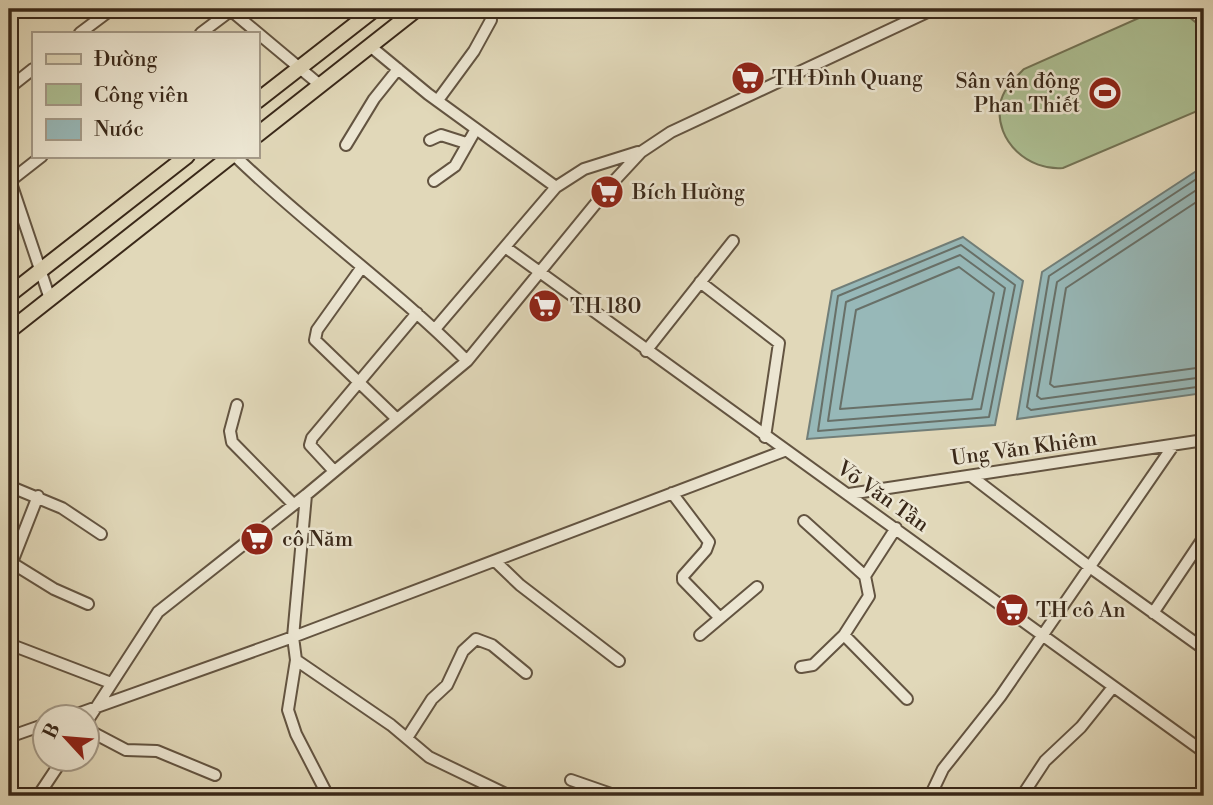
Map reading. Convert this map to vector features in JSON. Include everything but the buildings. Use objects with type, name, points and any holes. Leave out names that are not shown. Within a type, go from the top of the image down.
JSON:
[{"type":"main road","points":[[259,99],[375,9]]},
{"type":"main road","points":[[259,133],[417,9]]},
{"type":"main road","points":[[9,295],[184,158]]},
{"type":"main road","points":[[9,331],[230,158]]},
{"type":"street","points":[[81,32],[112,9]]},
{"type":"street","points":[[202,32],[231,9],[258,32]]},
{"type":"street","points":[[98,704],[158,612],[306,495],[467,360],[642,152],[671,132],[934,9]]},
{"type":"street","points":[[438,100],[474,51],[491,20]]},
{"type":"street","points":[[259,33],[320,85]]},
{"type":"street","points":[[370,46],[476,129],[556,187]]},
{"type":"street","points":[[346,145],[374,99],[398,69]]},
{"type":"street","points":[[9,88],[32,70]]},
{"type":"street","points":[[434,181],[455,166],[476,129]]},
{"type":"street","points":[[430,141],[441,135],[466,143]]},
{"type":"street","points":[[435,329],[556,187],[583,169],[642,152]]},
{"type":"street","points":[[39,158],[9,179],[50,299]]},
{"type":"street","points":[[235,158],[417,313],[467,360]]},
{"type":"street","points":[[646,351],[733,241]]},
{"type":"street","name":"Võ Văn Tần","points":[[505,247],[1204,752]]},
{"type":"street","points":[[362,267],[317,330],[315,340],[397,419]]},
{"type":"street","points":[[700,282],[779,342],[765,437]]},
{"type":"street","points":[[334,471],[312,450],[310,442],[417,313]]},
{"type":"street","points":[[237,405],[230,431],[232,442],[293,505]]},
{"type":"street","name":"Ung Văn Khiêm","points":[[849,494],[1204,440]]},
{"type":"street","points":[[933,790],[943,769],[1000,697],[1173,446]]},
{"type":"street","points":[[102,706],[784,451]]},
{"type":"street","points":[[971,476],[1091,568],[1204,649]]},
{"type":"street","points":[[9,486],[38,496],[101,534]]},
{"type":"street","points":[[672,493],[709,542],[706,550],[683,576],[683,580],[719,617]]},
{"type":"street","points":[[306,495],[293,637],[296,660],[289,705],[290,718],[328,796]]},
{"type":"street","points":[[38,496],[10,566],[88,604]]},
{"type":"street","points":[[801,667],[813,665],[844,635],[869,596],[865,576],[804,521]]},
{"type":"street","points":[[865,576],[896,528]]},
{"type":"street","points":[[1153,613],[1204,537]]},
{"type":"street","points":[[495,561],[520,585],[619,661]]},
{"type":"street","points":[[700,635],[757,587]]},
{"type":"street","points":[[844,635],[907,699]]},
{"type":"street","points":[[407,738],[432,699],[447,685],[463,651],[476,639],[492,645],[526,673]]},
{"type":"street","points":[[9,644],[111,683]]},
{"type":"street","points":[[296,660],[319,673],[429,757],[510,796]]},
{"type":"street","points":[[1022,796],[1045,761],[1082,727],[1113,687]]},
{"type":"street","points":[[9,737],[32,729]]},
{"type":"street","points":[[102,737],[126,750],[157,751],[215,775]]},
{"type":"street","points":[[38,796],[53,774]]},
{"type":"street","points":[[571,780],[617,796]]},
{"type":"green space","name":"Sân vận động Phan Thiết","points":[[1167,11],[1189,17],[1204,29],[1204,102],[1195,112],[1063,168],[1038,165],[1017,152],[1003,131],[1000,105],[1006,90],[1024,69],[1150,13]]},
{"type":"water","points":[[1204,166],[1204,393],[1017,419],[1042,272]]},
{"type":"water","points":[[963,237],[1023,281],[995,425],[807,439],[832,291]]},
{"type":"place","name":"TH Đình Quang","points":[[748,78]]},
{"type":"place","name":"Sân vận động Phan Thiết","points":[[1105,93]]},
{"type":"place","name":"Bích Hường","points":[[607,192]]},
{"type":"place","name":"TH 180","points":[[545,306]]},
{"type":"place","name":"cô Năm","points":[[257,539]]},
{"type":"place","name":"TH cô An","points":[[1012,610]]}]
